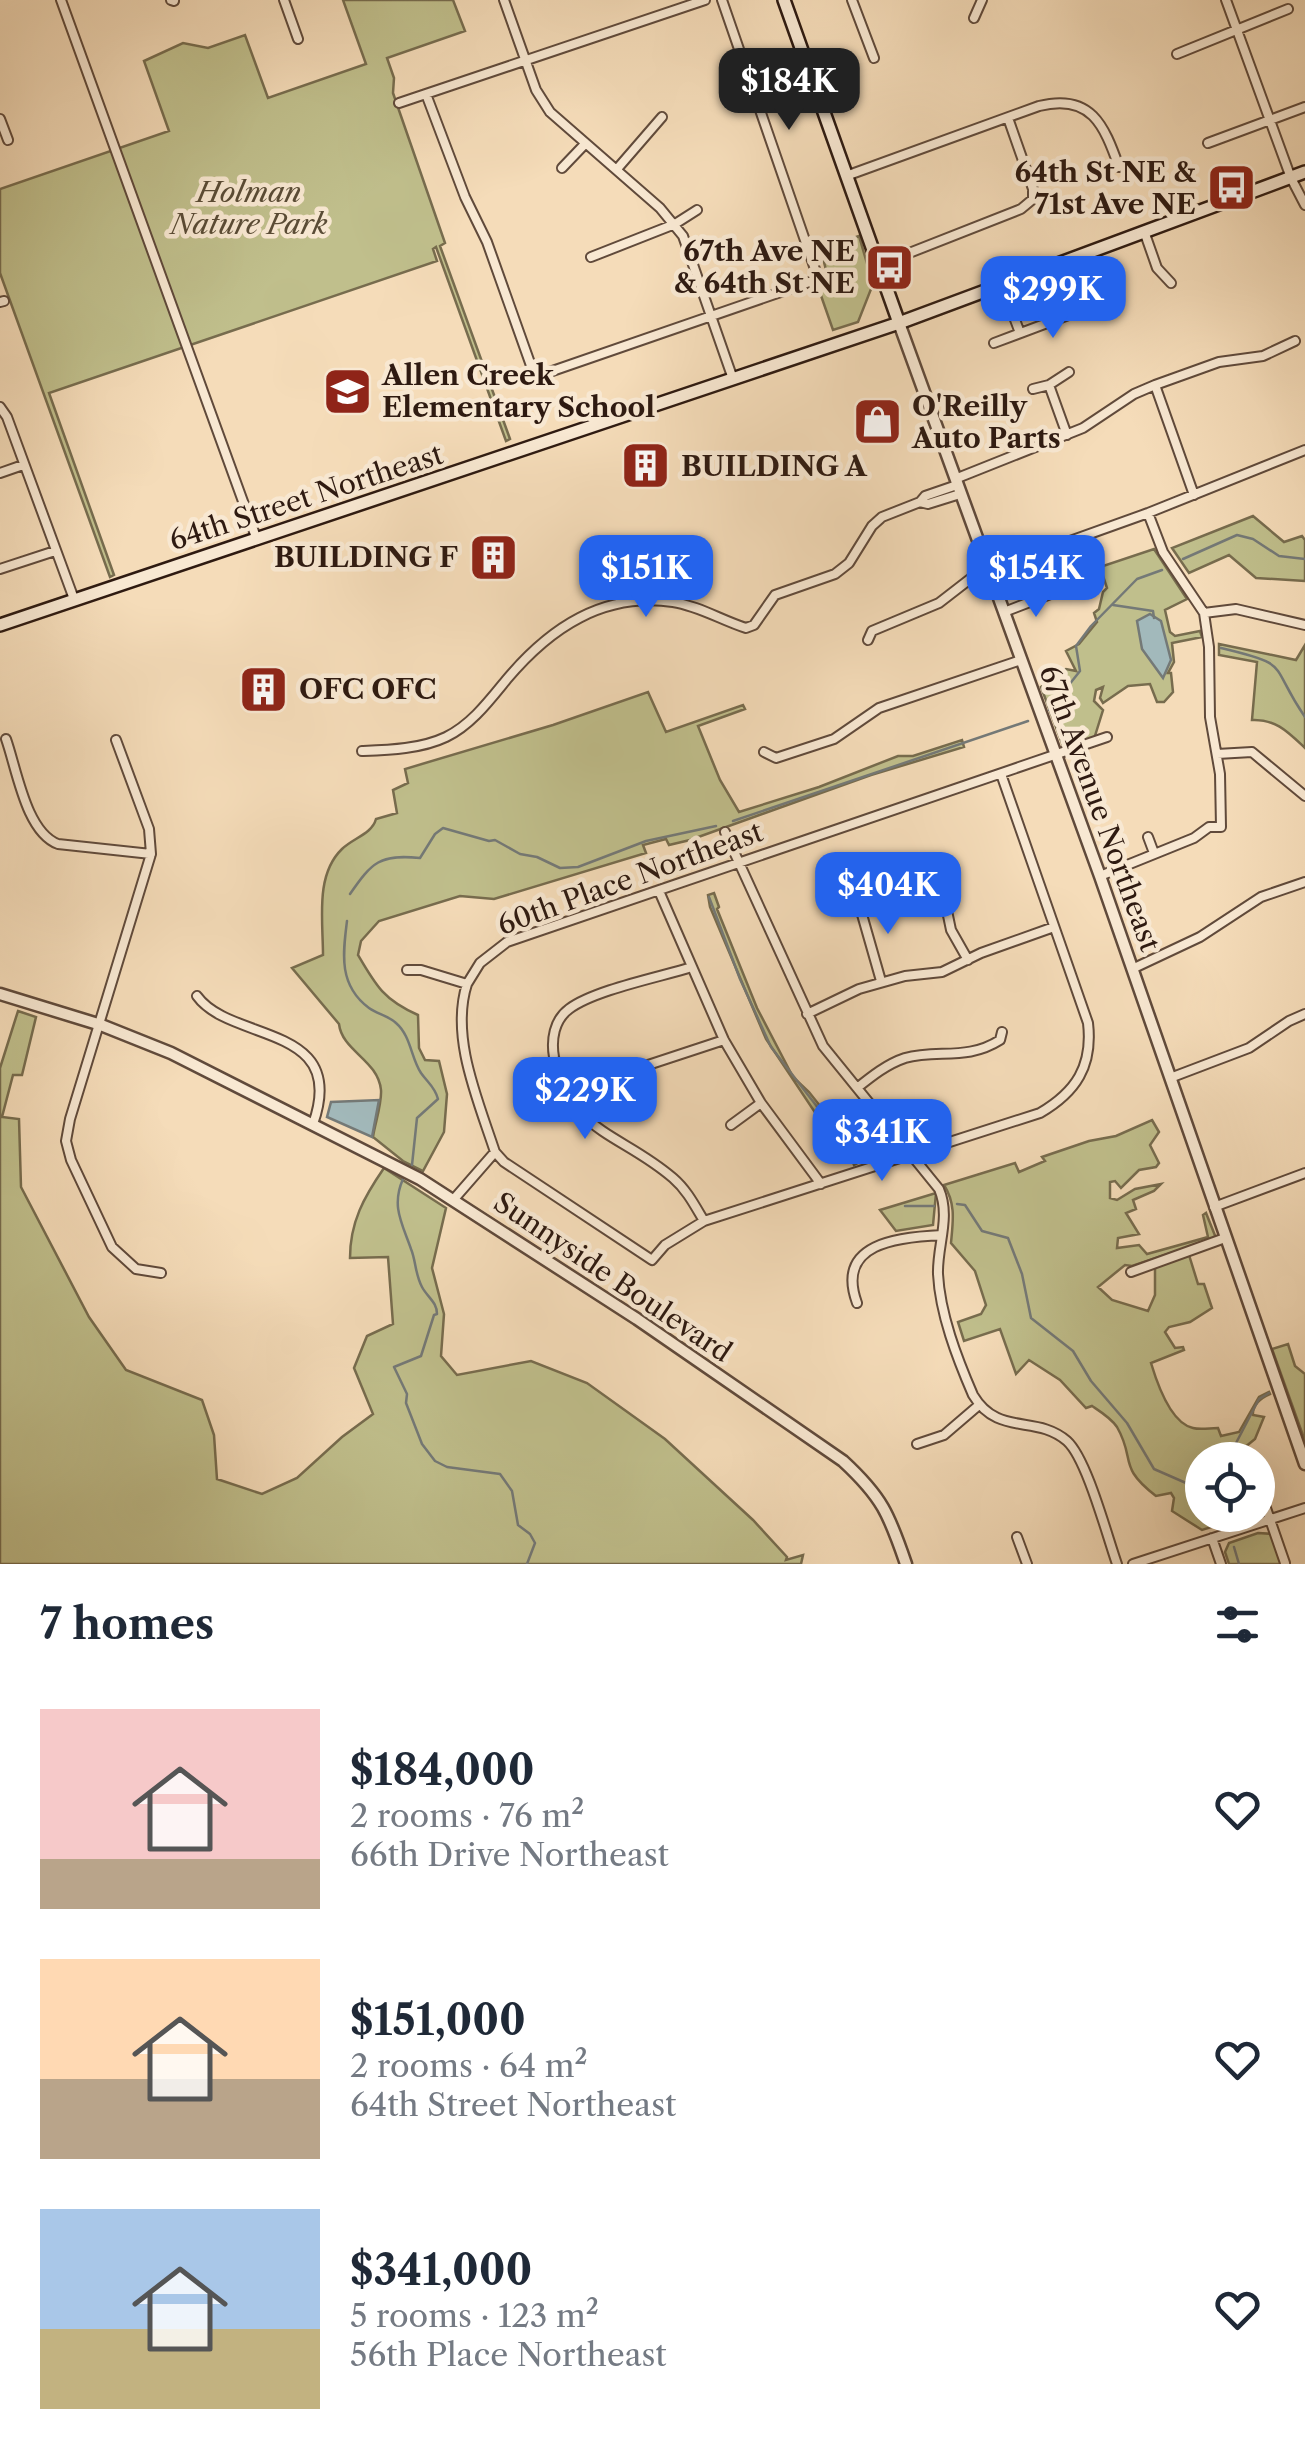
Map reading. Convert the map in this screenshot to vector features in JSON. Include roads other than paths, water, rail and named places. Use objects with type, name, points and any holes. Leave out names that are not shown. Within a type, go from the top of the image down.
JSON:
[{"type":"main road","name":"67th Avenue Northeast","points":[[784,0],[898,323]]},
{"type":"main road","name":"64th Street Northeast","points":[[0,625],[898,323],[1305,172]]},
{"type":"street","points":[[60,0],[257,540]]},
{"type":"street","points":[[284,0],[298,39]]},
{"type":"street","points":[[504,0],[543,102],[584,144],[617,169],[675,224],[733,380]]},
{"type":"street","points":[[399,104],[705,0]]},
{"type":"street","points":[[426,94],[464,197],[487,242],[535,377],[711,318],[812,281],[817,274],[722,0]]},
{"type":"street","points":[[852,0],[874,58]]},
{"type":"street","points":[[974,18],[982,0]]},
{"type":"street","points":[[1226,0],[1291,178],[1305,205]]},
{"type":"street","points":[[1177,54],[1288,9]]},
{"type":"street","points":[[846,176],[1051,103],[1079,107],[1103,126],[1119,166]]},
{"type":"street","points":[[1208,143],[1305,107]]},
{"type":"street","points":[[617,169],[662,117]]},
{"type":"street","points":[[0,118],[8,140]]},
{"type":"street","points":[[899,256],[1021,209],[1033,199],[1008,118]]},
{"type":"street","points":[[562,168],[584,144]]},
{"type":"street","points":[[591,258],[675,224],[697,210]]},
{"type":"street","points":[[1144,231],[1158,268],[1171,282]]},
{"type":"street","points":[[1002,286],[1020,333]]},
{"type":"street","points":[[994,343],[1098,304]]},
{"type":"street","name":"67th Avenue Northeast","points":[[898,323],[1100,876],[1305,1464]]},
{"type":"street","points":[[362,751],[428,744],[455,732],[474,718],[538,645],[589,612],[611,605],[658,601],[701,610],[746,628],[754,625],[775,596],[834,574],[849,564],[872,526],[882,517],[920,502],[928,504],[957,486],[1067,435],[1155,385],[1218,362],[1262,356],[1295,341]]},
{"type":"street","points":[[1033,389],[1049,385],[1070,372]]},
{"type":"street","points":[[1049,385],[1067,435]]},
{"type":"street","points":[[1155,385],[1194,495]]},
{"type":"street","points":[[0,407],[74,599]]},
{"type":"street","points":[[868,640],[872,631],[939,603],[989,570],[1148,513],[1305,450]]},
{"type":"street","points":[[0,474],[24,465]]},
{"type":"street","points":[[1100,876],[1194,838],[1209,827],[1221,828],[1204,613],[1164,552],[1148,513]]},
{"type":"street","points":[[0,570],[55,551]]},
{"type":"street","points":[[1004,612],[1056,592]]},
{"type":"street","points":[[1204,613],[1236,609],[1305,626]]},
{"type":"street","points":[[764,752],[776,758],[834,739],[868,712],[1020,660]]},
{"type":"street","name":"60th Place Northeast","points":[[467,984],[480,963],[507,942],[1107,737]]},
{"type":"street","points":[[6,739],[35,825],[47,840],[151,854]]},
{"type":"street","points":[[116,740],[149,829],[151,854],[66,1141],[112,1247],[131,1266],[147,1273],[161,1273]]},
{"type":"street","points":[[1218,754],[1243,751],[1260,755],[1305,796]]},
{"type":"street","points":[[407,970],[421,970],[467,984],[460,1003],[462,1038],[495,1152],[504,1162],[652,1260],[664,1245],[704,1221],[1040,1113],[1070,1091],[1081,1077],[1090,1047],[1088,1023],[1001,774]]},
{"type":"street","points":[[724,832],[822,1046],[942,1197],[938,1277],[968,1385],[979,1406],[1007,1423],[1056,1433],[1074,1447],[1117,1564]]},
{"type":"street","points":[[1148,837],[1154,853]]},
{"type":"street","points":[[940,877],[951,930],[968,960]]},
{"type":"street","points":[[1132,969],[1200,936],[1261,896],[1305,882]]},
{"type":"street","points":[[659,890],[724,1040],[761,1103],[821,1184]]},
{"type":"street","points":[[859,904],[881,981]]},
{"type":"street","points":[[807,1014],[881,981],[942,972],[1054,927]]},
{"type":"street","points":[[692,967],[566,1010],[556,1025],[553,1051],[571,1104],[593,1124],[675,1180],[704,1221]]},
{"type":"street","name":"Sunnyside Boulevard","points":[[0,994],[172,1053],[454,1199],[843,1461],[876,1492],[891,1520],[906,1564]]},
{"type":"street","points":[[197,996],[210,1011],[276,1037],[303,1054],[321,1091],[313,1124]]},
{"type":"street","points":[[1170,1078],[1249,1048],[1305,1014]]},
{"type":"street","points":[[857,1088],[906,1058],[964,1054],[994,1044],[1002,1032]]},
{"type":"street","points":[[645,1066],[724,1040]]},
{"type":"street","points":[[732,1125],[761,1103]]},
{"type":"street","points":[[454,1199],[495,1152]]},
{"type":"street","points":[[1214,1207],[1305,1173]]},
{"type":"street","points":[[856,1304],[850,1282],[864,1253],[901,1239],[942,1236]]},
{"type":"street","points":[[1131,1272],[1225,1238]]},
{"type":"street","points":[[916,1444],[944,1435],[979,1406]]},
{"type":"street","points":[[1275,1518],[1305,1508]]},
{"type":"street","points":[[1133,1564],[1164,1559],[1231,1532]]},
{"type":"street","points":[[1274,1532],[1285,1564]]},
{"type":"street","points":[[1017,1537],[1027,1564]]},
{"type":"street","points":[[1212,1538],[1222,1564]]},
{"type":"water","points":[[1150,614],[1161,621],[1171,660],[1163,678],[1142,649],[1137,621]]},
{"type":"water","points":[[379,1100],[372,1137],[327,1117],[331,1102]]},
{"type":"waterway","points":[[1183,559],[1237,535],[1253,539],[1279,556],[1305,559]]},
{"type":"waterway","points":[[1049,710],[1080,671],[1076,646],[1091,626],[1137,579],[1162,570]]},
{"type":"waterway","points":[[1113,605],[1153,611],[1154,618]]},
{"type":"waterway","points":[[1221,648],[1269,663],[1305,717]]},
{"type":"waterway","points":[[733,821],[1028,721]]},
{"type":"waterway","points":[[350,894],[378,862],[395,857],[420,858],[443,828],[495,840],[560,868],[578,867],[646,841],[716,826]]},
{"type":"waterway","points":[[709,897],[771,1047],[859,1161]]},
{"type":"waterway","points":[[347,921],[344,957],[352,989],[369,1008],[401,1028],[421,1073],[438,1099],[417,1118],[412,1165]]},
{"type":"waterway","points":[[403,1179],[399,1214],[420,1282],[437,1314],[421,1356],[394,1367],[422,1444],[435,1461],[447,1467],[500,1474],[512,1491],[518,1525],[535,1543],[527,1564]]},
{"type":"waterway","points":[[957,1204],[965,1205],[982,1231],[1008,1238],[1022,1274],[1031,1318],[1073,1351],[1091,1381],[1127,1423],[1154,1469],[1185,1483]]},
{"type":"waterway","points":[[905,1206],[934,1206]]},
{"type":"waterway","points":[[1237,1442],[1259,1399],[1269,1393]]},
{"type":"waterway","points":[[1234,1547],[1239,1564]]},
{"type":"place","name":"64th St NE & 71st Ave NE","points":[[1231,188]]},
{"type":"place","name":"67th Ave NE & 64th St NE","points":[[890,267]]},
{"type":"place","name":"Allen Creek Elementary School","points":[[347,391]]},
{"type":"place","name":"O'Reilly Auto Parts","points":[[877,422]]},
{"type":"place","name":"BUILDING A","points":[[646,466]]},
{"type":"place","name":"BUILDING F","points":[[493,557]]},
{"type":"place","name":"OFC OFC","points":[[264,689]]},
{"type":"park label","name":"Holman Nature Park","points":[[249,208]]}]
